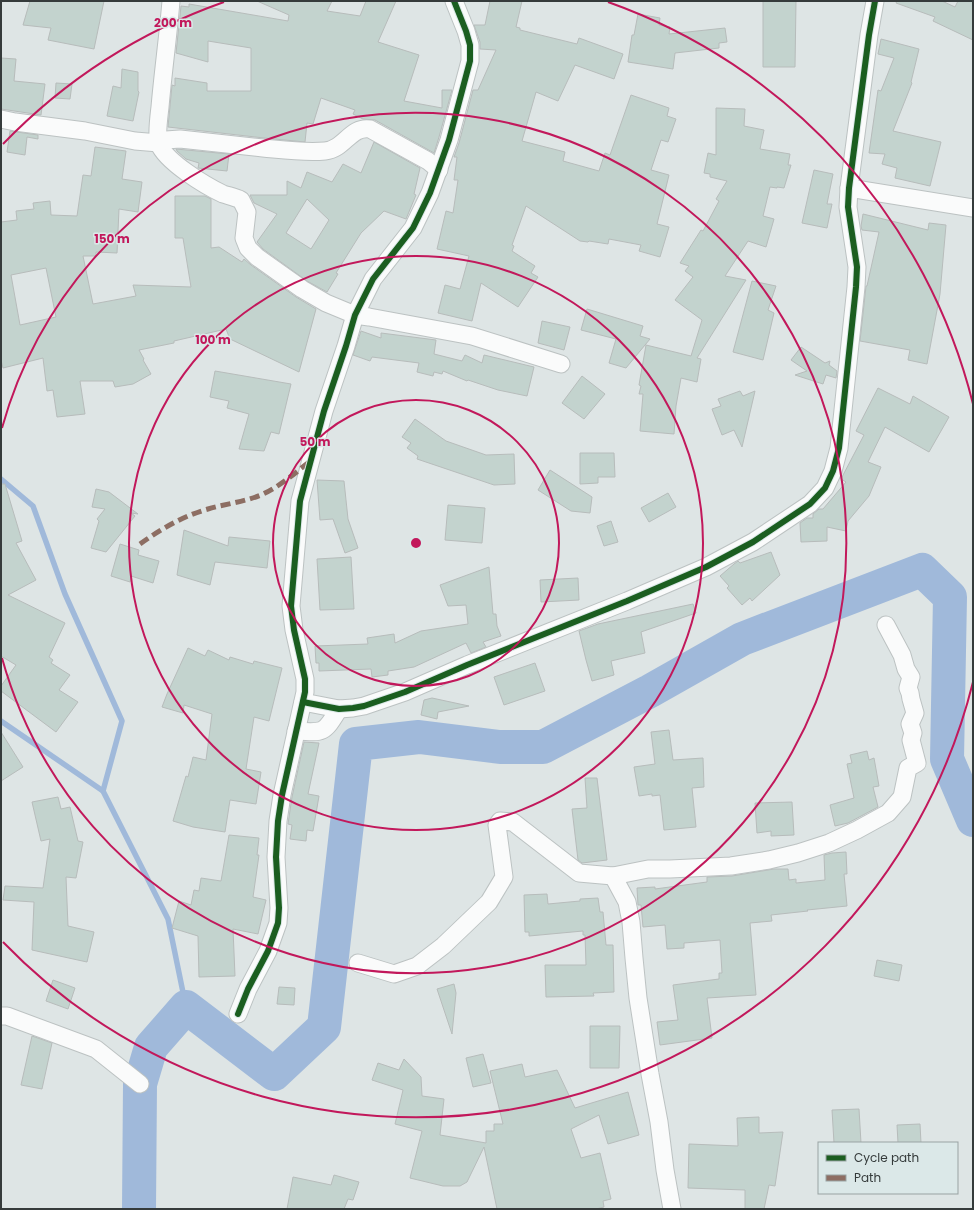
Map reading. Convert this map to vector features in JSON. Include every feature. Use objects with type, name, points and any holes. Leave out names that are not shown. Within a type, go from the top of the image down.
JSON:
[{"type":"street","points":[[172,1],[162,90],[159,143],[166,154],[196,179],[207,186],[241,200],[247,212],[244,238],[248,248],[257,257],[326,303],[354,315],[472,336],[561,364]]},
{"type":"street","points":[[238,1014],[248,988],[268,951],[278,923],[279,908],[276,857],[278,822],[282,795],[305,692],[305,679],[294,630],[291,606],[300,501],[324,412],[346,346],[354,315],[373,278],[413,228],[430,193],[449,140],[470,61],[470,45],[454,1]]},
{"type":"street","points":[[303,702],[339,709],[364,706],[405,692],[467,665],[642,595],[706,567],[753,542],[810,504],[825,488],[833,471],[839,448],[842,426],[856,274],[855,252],[848,207],[849,188],[869,35],[875,1]]},
{"type":"street","points":[[1,119],[85,131],[135,141],[159,143],[166,140],[180,139],[276,150],[325,151],[335,149],[355,131],[363,128],[370,129],[428,162],[439,170]]},
{"type":"street","points":[[849,188],[973,208]]},
{"type":"street","points":[[358,963],[394,974],[418,966],[443,946],[489,902],[504,877],[497,825],[500,821],[513,822],[579,874],[613,876],[648,869],[731,866],[777,858],[829,843],[888,813],[902,797],[908,768],[917,763],[911,740],[913,733],[910,724],[915,713],[908,688],[910,677],[902,655],[886,625]]},
{"type":"street","points":[[296,731],[322,731],[329,725],[339,709]]},
{"type":"street","points":[[613,876],[627,902],[631,922],[638,998],[672,1209]]},
{"type":"street","points":[[1,1016],[7,1016],[96,1048],[140,1084]]},
{"type":"building","points":[[30,1],[104,1],[94,49],[48,40],[51,28],[23,25]]},
{"type":"building","points":[[257,1],[332,1],[327,11],[360,16],[366,1],[396,1],[378,42],[419,55],[404,101],[442,108],[442,90],[452,90],[434,153],[375,120],[363,119],[353,114],[355,110],[321,98],[313,124],[307,123],[305,142],[168,127],[172,85],[175,86],[175,78],[207,83],[207,91],[251,91],[251,48],[208,41],[208,62],[176,53],[181,6],[189,7],[189,4],[288,21],[289,15]]},
{"type":"building","points":[[490,1],[522,1],[516,27],[520,28],[520,30],[577,44],[579,38],[623,54],[614,79],[575,65],[558,101],[536,92],[522,141],[565,152],[563,161],[599,171],[605,153],[610,155],[631,95],[669,108],[667,116],[676,119],[668,142],[661,140],[651,170],[669,175],[657,224],[669,227],[660,257],[639,251],[641,245],[609,239],[608,244],[580,241],[526,206],[512,245],[514,246],[512,251],[535,266],[531,273],[538,277],[518,307],[481,283],[472,321],[438,313],[445,285],[460,289],[469,256],[437,249],[446,211],[453,213],[458,180],[454,180],[457,157],[454,157],[473,90],[478,90],[496,50],[480,49],[480,42],[474,25],[485,25]]},
{"type":"building","points":[[763,1],[796,1],[795,67],[763,67]]},
{"type":"building","points":[[897,1],[942,1],[955,7],[958,1],[973,1],[973,40],[933,21],[935,17],[896,3]]},
{"type":"building","points":[[638,14],[660,18],[659,25],[670,27],[669,34],[725,28],[727,42],[719,43],[719,48],[675,53],[673,69],[628,62],[632,35],[634,35]]},
{"type":"building","points":[[881,39],[919,49],[912,83],[893,131],[941,142],[930,186],[895,178],[897,168],[882,164],[885,154],[869,153],[878,90],[881,91],[894,58],[878,54]]},
{"type":"building","points":[[1,58],[16,59],[14,81],[45,84],[41,115],[1,109]]},
{"type":"building","points":[[122,69],[138,72],[139,92],[133,121],[107,116],[113,86],[121,88]]},
{"type":"building","points":[[56,83],[72,84],[70,99],[55,98]]},
{"type":"building","points":[[716,108],[745,109],[744,126],[764,130],[760,149],[790,154],[788,165],[791,165],[784,188],[770,187],[763,216],[774,219],[766,247],[748,241],[725,276],[746,280],[697,358],[701,359],[697,382],[681,378],[676,406],[674,434],[640,431],[643,394],[639,394],[641,386],[639,385],[646,345],[691,356],[702,320],[675,300],[693,277],[685,271],[689,266],[680,263],[701,230],[703,231],[719,201],[716,199],[727,181],[710,177],[710,174],[704,173],[708,153],[716,155]]},
{"type":"building","points":[[10,131],[38,135],[38,139],[27,137],[25,155],[7,152]]},
{"type":"building","points":[[374,142],[420,168],[414,194],[416,195],[406,219],[384,211],[361,233],[336,273],[338,274],[327,292],[307,281],[263,249],[257,242],[277,214],[254,203],[250,195],[287,195],[287,181],[301,188],[307,172],[332,182],[343,164],[361,173]],"holes":[[[307,199],[329,220],[311,249],[286,233]]]},
{"type":"building","points":[[95,147],[126,151],[122,179],[142,182],[138,212],[119,209],[117,253],[96,252],[96,256],[83,256],[93,304],[136,296],[133,285],[191,287],[183,238],[175,238],[175,196],[205,196],[211,199],[211,248],[219,247],[242,262],[244,259],[296,297],[316,309],[299,372],[230,339],[226,329],[174,341],[174,343],[139,350],[151,374],[133,384],[115,387],[113,381],[80,381],[85,414],[57,417],[53,390],[47,391],[43,358],[3,368],[1,360],[1,222],[17,220],[16,211],[34,209],[33,203],[50,201],[51,215],[77,216],[83,175],[91,176]],"holes":[[[46,268],[56,317],[20,325],[11,275]]]},
{"type":"building","points":[[176,149],[229,154],[227,171],[198,168],[199,163],[186,159]]},
{"type":"building","points":[[814,170],[833,174],[827,204],[832,204],[827,228],[802,223]]},
{"type":"building","points":[[863,214],[928,230],[929,223],[946,225],[940,294],[927,364],[908,360],[910,350],[860,341],[866,286],[879,232],[862,230],[861,226]]},
{"type":"building","points":[[752,281],[776,286],[768,310],[774,313],[763,360],[733,352]]},
{"type":"building","points":[[587,309],[643,326],[640,336],[650,339],[626,368],[609,363],[616,339],[581,330]]},
{"type":"building","points":[[542,321],[570,327],[564,350],[538,343]]},
{"type":"building","points":[[361,331],[381,338],[381,333],[436,340],[434,354],[462,361],[465,355],[482,363],[484,355],[534,367],[527,396],[498,390],[468,380],[467,381],[443,371],[442,374],[434,372],[433,376],[417,372],[419,363],[372,357],[370,361],[353,355]]},
{"type":"building","points":[[801,347],[825,363],[830,361],[829,365],[837,371],[836,378],[826,375],[823,384],[795,375],[807,371],[791,360]]},
{"type":"building","points":[[215,371],[291,384],[279,434],[271,432],[264,451],[239,449],[249,414],[227,408],[229,401],[210,397]]},
{"type":"building","points":[[582,376],[605,394],[584,419],[562,403]]},
{"type":"building","points":[[878,388],[910,404],[913,396],[949,417],[929,452],[885,427],[868,462],[881,467],[869,496],[848,521],[846,531],[827,527],[827,541],[801,542],[800,523],[807,518],[813,518],[813,514],[819,509],[823,509],[846,482],[841,479],[864,435],[856,431]]},
{"type":"building","points":[[740,391],[743,396],[755,391],[742,447],[734,430],[722,435],[712,409],[721,406],[718,399]]},
{"type":"building","points":[[415,419],[446,441],[486,455],[514,454],[515,484],[494,485],[417,459],[418,456],[407,448],[411,443],[402,437]]},
{"type":"building","points":[[580,453],[614,453],[615,477],[598,477],[598,483],[580,484]]},
{"type":"building","points":[[550,470],[592,497],[590,513],[571,511],[538,490]]},
{"type":"building","points":[[317,480],[344,481],[348,519],[358,548],[345,553],[333,519],[320,520]]},
{"type":"building","points":[[1,484],[5,484],[22,541],[16,543],[36,580],[8,595],[65,623],[49,657],[53,660],[51,663],[70,675],[59,690],[78,702],[56,732],[1,691],[1,686],[16,665],[1,656]]},
{"type":"building","points":[[96,489],[109,492],[138,514],[131,513],[135,516],[106,552],[91,548],[99,521],[97,519],[105,509],[92,507]]},
{"type":"building","points":[[668,493],[676,507],[649,522],[641,508]]},
{"type":"building","points":[[448,505],[485,508],[482,543],[445,540]]},
{"type":"building","points":[[611,521],[618,542],[604,546],[597,526]]},
{"type":"building","points":[[184,530],[228,546],[229,537],[270,541],[267,568],[215,562],[210,585],[177,575]]},
{"type":"building","points":[[120,544],[139,550],[138,555],[159,561],[153,583],[131,576],[130,582],[111,576]]},
{"type":"building","points":[[771,552],[780,575],[752,601],[750,598],[742,605],[727,588],[729,586],[720,576],[738,561],[740,563]]},
{"type":"building","points":[[351,557],[354,609],[320,610],[317,559]]},
{"type":"building","points":[[489,567],[493,614],[496,614],[497,626],[501,636],[483,642],[486,647],[471,653],[466,643],[414,667],[388,671],[388,675],[372,677],[371,669],[319,671],[319,663],[316,663],[315,646],[368,644],[367,638],[394,634],[395,643],[421,631],[468,624],[466,605],[448,606],[440,585]]},
{"type":"building","points":[[578,578],[579,600],[541,602],[540,580]]},
{"type":"building","points":[[693,604],[696,613],[641,632],[645,653],[611,661],[614,675],[592,681],[579,631],[598,624]]},
{"type":"building","points":[[188,648],[205,656],[208,650],[229,660],[230,657],[253,664],[254,661],[282,668],[269,721],[254,717],[246,769],[261,772],[256,804],[230,800],[225,832],[193,827],[173,821],[193,757],[206,760],[212,714],[184,705],[183,713],[162,707]]},
{"type":"building","points":[[535,663],[545,691],[504,705],[494,677]]},
{"type":"building","points":[[432,698],[469,706],[438,712],[437,719],[421,715],[424,700]]},
{"type":"building","points":[[669,730],[673,760],[703,758],[704,787],[692,788],[696,827],[664,830],[660,795],[652,796],[652,794],[639,796],[634,767],[655,764],[651,732]]},
{"type":"building","points":[[1,732],[23,767],[1,781]]},
{"type":"building","points":[[304,742],[319,743],[308,794],[319,796],[313,831],[307,830],[306,841],[290,839],[292,825],[288,824],[292,797]]},
{"type":"building","points":[[867,751],[869,760],[874,758],[879,786],[873,787],[878,807],[848,823],[835,826],[830,805],[854,798],[847,764],[852,763],[850,755]]},
{"type":"building","points":[[585,778],[597,778],[607,860],[582,863],[578,860],[572,809],[587,808]]},
{"type":"building","points":[[58,797],[61,809],[70,807],[78,841],[83,842],[76,878],[66,877],[68,926],[94,932],[87,962],[32,950],[34,902],[3,900],[5,886],[43,888],[50,839],[41,841],[32,802]]},
{"type":"building","points":[[792,802],[794,835],[771,836],[771,831],[757,833],[755,803]]},
{"type":"building","points":[[229,835],[259,838],[257,855],[259,855],[253,897],[266,900],[258,934],[233,929],[235,976],[199,977],[198,936],[172,928],[179,901],[191,905],[194,890],[199,891],[201,878],[221,881]]},
{"type":"building","points":[[846,852],[847,874],[844,874],[847,906],[771,915],[772,921],[750,923],[756,995],[707,998],[712,1038],[660,1045],[657,1022],[678,1020],[673,985],[719,979],[719,973],[722,973],[720,940],[684,943],[684,948],[667,949],[665,925],[643,927],[641,905],[638,905],[637,888],[655,887],[655,889],[707,882],[707,877],[732,876],[774,869],[788,869],[789,880],[796,879],[796,883],[825,880],[824,855]]},
{"type":"building","points":[[547,894],[548,904],[598,898],[600,912],[603,912],[606,945],[613,945],[614,992],[593,993],[594,996],[546,997],[545,965],[586,965],[585,935],[583,935],[583,931],[529,936],[529,932],[525,932],[524,895]]},
{"type":"building","points":[[877,960],[902,965],[899,981],[874,976]]},
{"type":"building","points":[[53,980],[75,988],[68,1009],[46,1001]]},
{"type":"building","points":[[454,984],[456,993],[452,1034],[437,989]]},
{"type":"building","points":[[279,987],[295,988],[294,1005],[277,1004]]},
{"type":"building","points":[[590,1026],[620,1026],[619,1068],[590,1068]]},
{"type":"building","points":[[32,1036],[52,1043],[42,1089],[21,1085]]},
{"type":"building","points":[[483,1054],[491,1083],[473,1087],[466,1058]]},
{"type":"building","points":[[404,1059],[421,1077],[422,1096],[444,1099],[440,1135],[486,1143],[486,1131],[494,1131],[494,1124],[503,1124],[490,1071],[522,1064],[525,1077],[557,1070],[575,1108],[628,1092],[639,1135],[608,1144],[599,1115],[571,1129],[581,1158],[600,1153],[611,1199],[603,1201],[604,1207],[596,1209],[497,1209],[484,1147],[467,1182],[460,1186],[443,1186],[410,1178],[422,1131],[395,1124],[403,1090],[372,1080],[378,1063],[399,1070]]},
{"type":"building","points":[[859,1109],[861,1142],[834,1142],[832,1110]]},
{"type":"building","points":[[759,1117],[759,1133],[783,1132],[775,1186],[769,1185],[764,1209],[745,1209],[745,1190],[688,1188],[689,1144],[738,1146],[737,1118]]},
{"type":"building","points":[[920,1124],[921,1142],[898,1142],[897,1125]]},
{"type":"building","points":[[334,1175],[359,1182],[353,1200],[348,1199],[344,1209],[287,1209],[293,1177],[331,1185]]},
{"type":"waterway","points":[[1,479],[33,506],[65,594],[122,721],[103,791]]},
{"type":"waterway","points":[[139,1209],[140,1084],[151,1047],[186,1007],[274,1074],[324,1027],[356,744],[419,737],[500,747],[543,747],[650,691],[742,639],[922,570],[950,597],[947,759],[973,820]]},
{"type":"waterway","points":[[1,721],[103,791],[168,919],[186,1007]]},
{"type":"marked path","points":[[140,544],[164,528],[190,515],[268,492],[292,476],[309,462]]},
{"type":"cycle path","points":[[238,1014],[248,989],[268,951],[278,923],[279,908],[276,857],[278,821],[282,795],[305,692],[305,679],[294,630],[291,606],[300,501],[324,411],[355,315],[373,279],[413,228],[430,193],[449,140],[470,61],[470,45],[454,1]]},
{"type":"cycle path","points":[[303,702],[339,709],[364,706],[405,692],[467,665],[627,601],[706,567],[753,542],[810,504],[825,488],[833,471],[839,448],[856,287],[857,267],[848,207],[849,188],[869,35],[875,1]]}]
